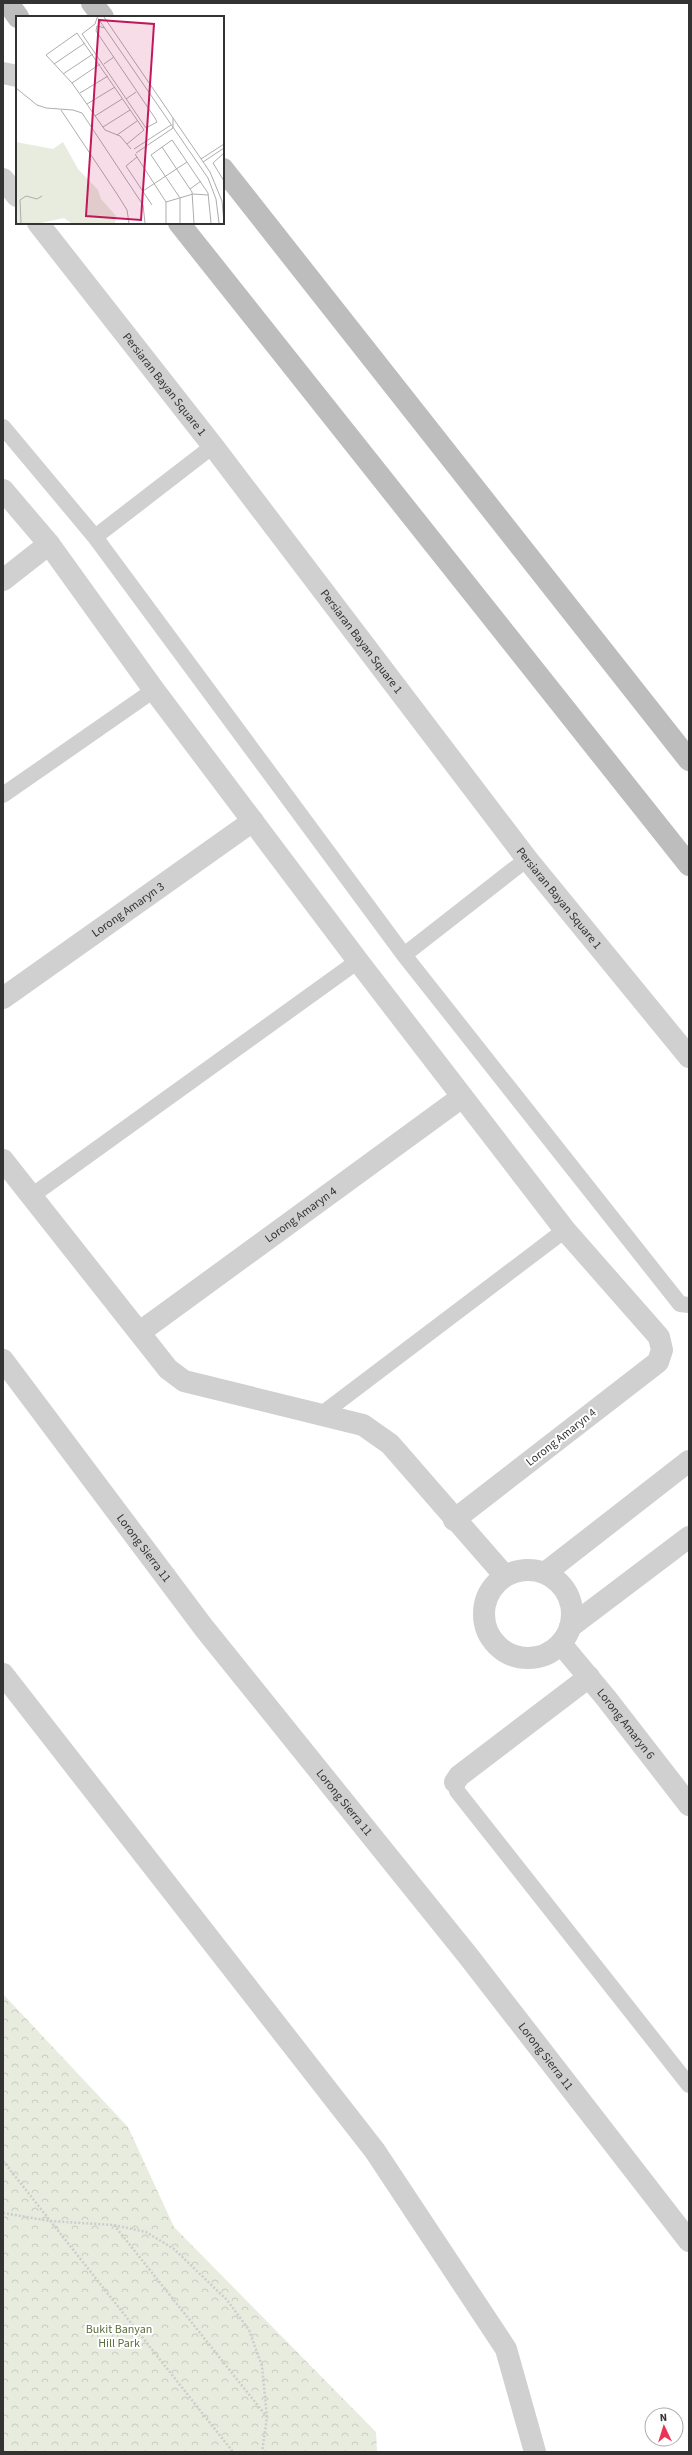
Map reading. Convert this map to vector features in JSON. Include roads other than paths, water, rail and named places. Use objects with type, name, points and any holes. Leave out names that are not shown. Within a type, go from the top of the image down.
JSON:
[{"type":"street","points":[[8,3],[17,16]]},
{"type":"street","points":[[92,3],[102,16]]},
{"type":"street","points":[[3,73],[16,76]]},
{"type":"street","points":[[224,170],[689,760]]},
{"type":"street","points":[[3,178],[16,195]]},
{"type":"street","name":"Persiaran Bayan Square 1","points":[[39,224],[213,446],[527,859],[689,1057]]},
{"type":"street","points":[[180,224],[689,865]]},
{"type":"street","points":[[3,490],[49,544],[154,690],[358,961],[564,1230]]},
{"type":"street","points":[[3,580],[49,544]]},
{"type":"street","name":"Lorong Amaryn 3","points":[[3,998],[253,821]]},
{"type":"street","name":"Lorong Amaryn 4","points":[[140,1332],[462,1097]]},
{"type":"street","points":[[3,1160],[30,1197],[140,1332],[168,1369],[184,1381],[362,1425],[390,1444],[454,1520],[505,1576]]},
{"type":"street","name":"Lorong Amaryn 4","points":[[454,1520],[658,1362],[662,1350],[659,1337],[564,1230]]},
{"type":"street","name":"Lorong Sierra 11","points":[[3,1360],[204,1628],[469,1957],[689,2241]]},
{"type":"street","points":[[545,1573],[689,1461]]},
{"type":"street","points":[[565,1636],[572,1615],[570,1602],[565,1590],[556,1580],[545,1573],[525,1570],[505,1576],[494,1585],[487,1597],[484,1610],[484,1624],[489,1636],[498,1647],[510,1654],[523,1658],[537,1658],[550,1652],[565,1636],[689,1537]]},
{"type":"street","name":"Lorong Amaryn 6","points":[[565,1636],[589,1677],[689,1805]]},
{"type":"street","points":[[3,1674],[375,2151],[506,2349],[535,2452]]},
{"type":"street","points":[[455,1782],[459,1776],[589,1677]]},
{"type":"lane","points":[[3,427],[95,537],[404,955],[680,1304],[689,1305]]},
{"type":"lane","points":[[95,537],[213,446]]},
{"type":"lane","points":[[3,795],[154,690]]},
{"type":"lane","points":[[404,955],[527,859]]},
{"type":"lane","points":[[30,1197],[358,961]]},
{"type":"lane","points":[[322,1414],[564,1230]]},
{"type":"lane","points":[[455,1782],[457,1790],[689,2085]]},
{"type":"park label","name":"Bukit Banyan Hill Park","points":[[119,2336]]}]
